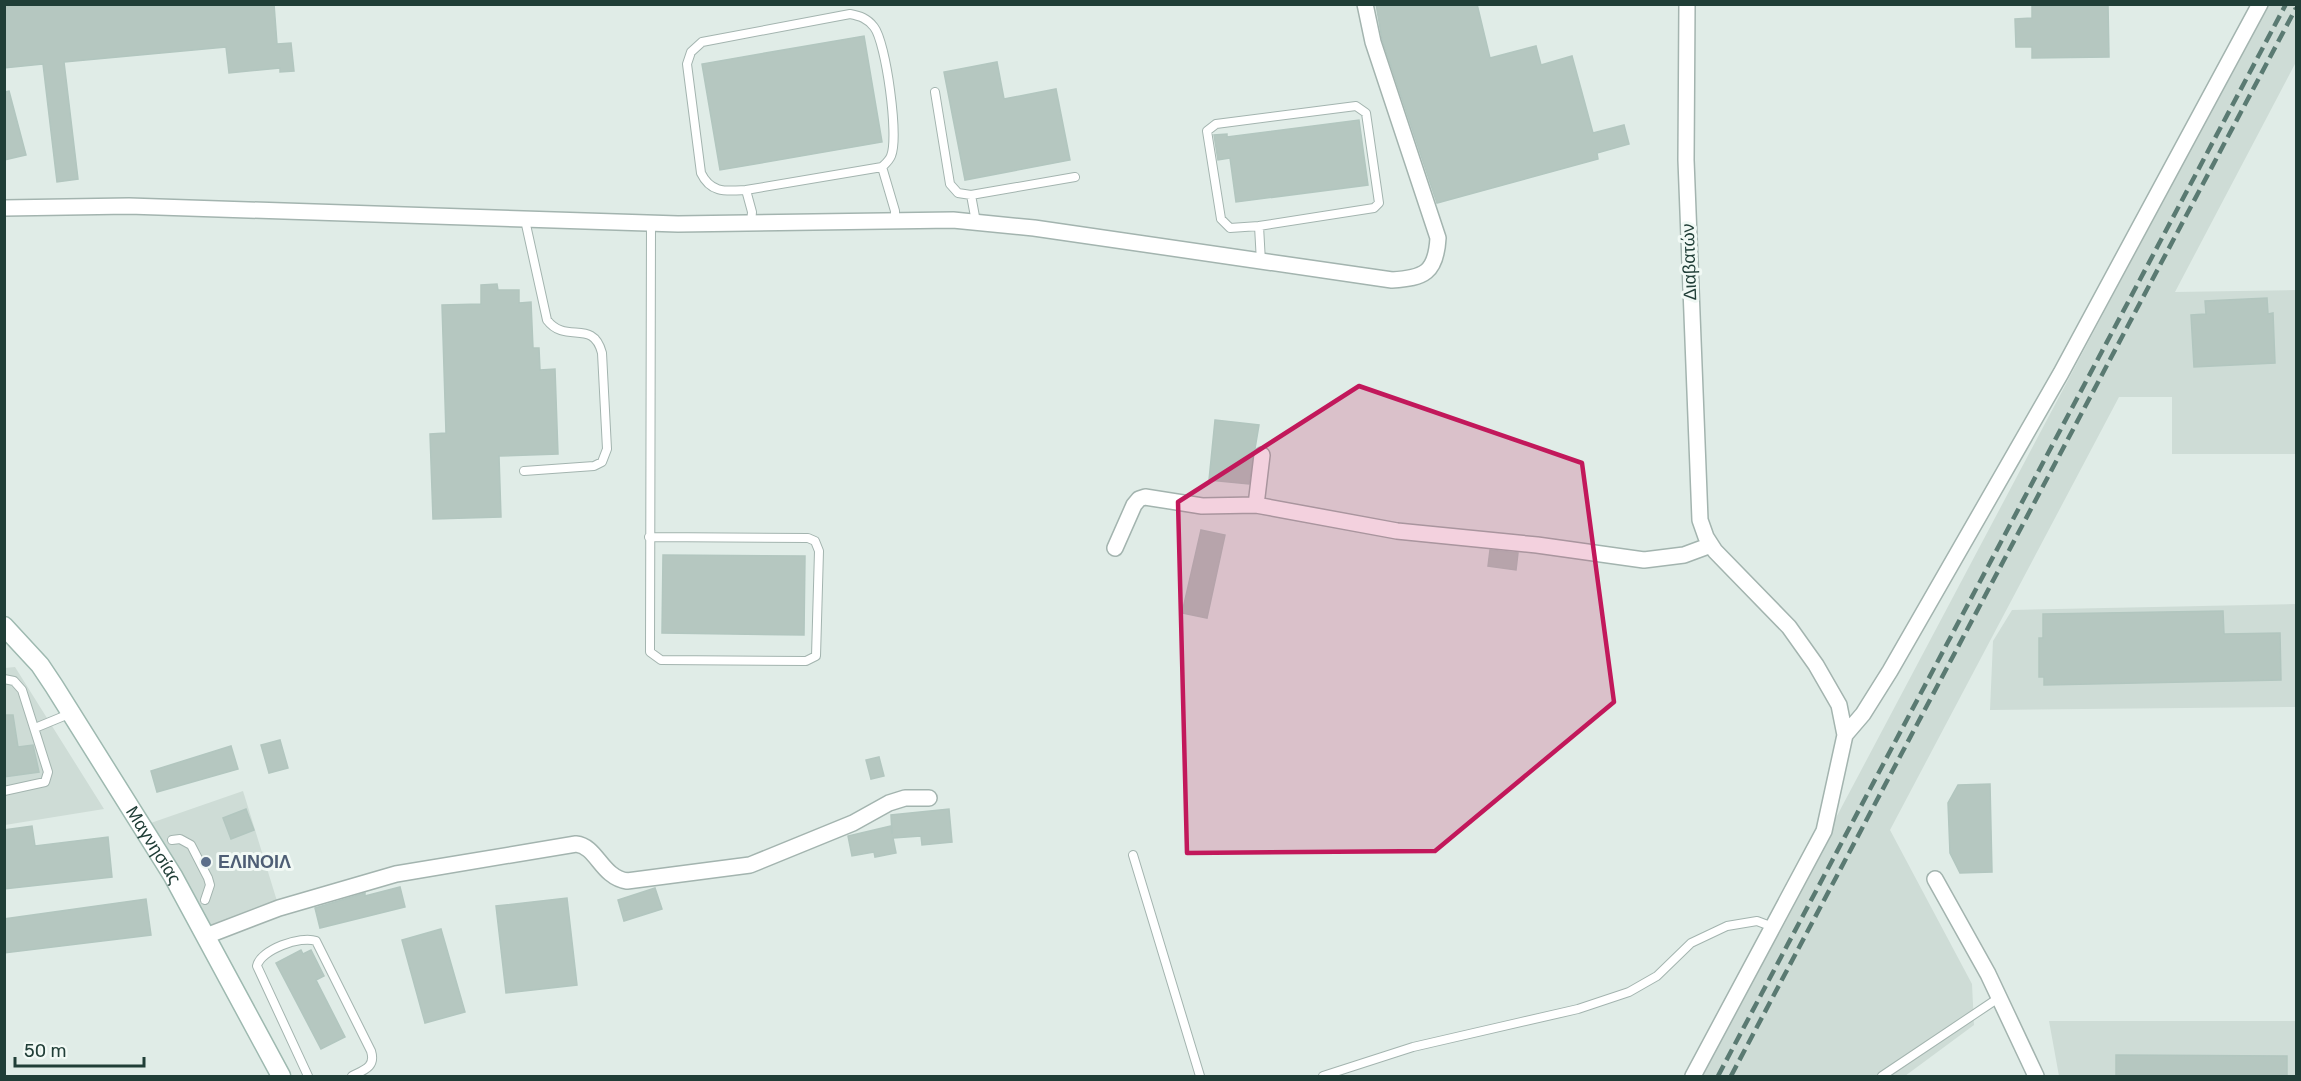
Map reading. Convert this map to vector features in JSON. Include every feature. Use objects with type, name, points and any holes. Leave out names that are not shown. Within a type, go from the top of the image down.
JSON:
[{"type":"street","points":[[4,208],[129,206],[651,223],[953,220],[1392,280],[1411,279],[1424,274],[1432,266],[1437,256],[1438,238],[1373,42],[1365,4]]},
{"type":"street","name":"Διαβατών","points":[[1687,4],[1686,160],[1700,520],[1711,545]]},
{"type":"street","points":[[1845,735],[1863,714],[1890,671],[2055,383],[2260,4]]},
{"type":"street","points":[[1256,505],[1262,455]]},
{"type":"street","points":[[1115,548],[1139,499],[1157,498],[1202,506],[1256,505],[1397,531],[1537,545],[1644,560],[1684,555],[1711,545],[1789,627],[1816,665],[1839,705],[1845,735],[1824,831],[1693,1077]]},
{"type":"street","name":"Μαγνησίας","points":[[4,627],[40,665],[173,876],[281,1077]]},
{"type":"street","points":[[206,936],[279,908],[396,874],[576,844],[584,845],[606,872],[617,880],[627,882],[750,865],[853,823],[889,803],[905,798],[929,798]]},
{"type":"street","points":[[1935,879],[2000,997],[2036,1077]]},
{"type":"lane","points":[[850,14],[868,20],[879,36],[894,120],[891,156],[882,166],[746,190],[716,190],[705,182],[687,64],[691,52],[702,42],[850,14]]},
{"type":"lane","points":[[935,92],[950,184],[958,193],[971,195],[1075,177]]},
{"type":"lane","points":[[1351,106],[1364,110],[1379,204],[1374,208],[1259,226],[1230,228],[1222,224],[1207,136],[1210,128],[1216,124],[1351,106]]},
{"type":"lane","points":[[882,166],[896,221]]},
{"type":"lane","points":[[746,190],[752,212],[751,223]]},
{"type":"lane","points":[[971,195],[976,222]]},
{"type":"lane","points":[[524,471],[594,466],[602,462],[607,448],[602,353],[599,340],[593,334],[562,332],[553,328],[547,321],[525,220]]},
{"type":"lane","points":[[649,537],[808,538],[815,541],[819,551],[816,656],[806,662],[661,660],[650,652],[649,537],[651,223]]},
{"type":"lane","points":[[1259,226],[1261,262]]},
{"type":"lane","points":[[4,679],[19,685],[48,772],[45,782],[4,791]]},
{"type":"lane","points":[[35,728],[71,713]]},
{"type":"lane","points":[[172,840],[180,839],[191,845],[210,885],[205,900]]},
{"type":"lane","points":[[1133,855],[1200,1077]]},
{"type":"lane","points":[[1323,1077],[1413,1047],[1578,1009],[1629,992],[1657,976],[1691,943],[1727,926],[1757,921],[1773,927]]},
{"type":"lane","points":[[309,1077],[256,966],[264,954],[305,938],[316,941],[371,1050],[373,1062],[370,1067],[352,1077]]},
{"type":"lane","points":[[1882,1077],[2000,997]]},
{"type":"highlighted area","points":[[1359,386],[1582,463],[1614,702],[1435,851],[1187,853],[1178,502]]},
{"type":"shaded area","points":[[2267,5],[2296,5],[2296,62],[2175,292],[2296,290],[2296,454],[2172,454],[2172,397],[2119,397],[1890,830],[1972,984],[1974,1025],[1905,1076],[1699,1076]]},
{"type":"shaded area","points":[[2296,604],[2296,707],[1990,710],[1993,641],[2012,610]]},
{"type":"shaded area","points":[[15,667],[104,809],[5,825],[5,668]]},
{"type":"shaded area","points":[[243,791],[277,901],[206,928],[145,825]]},
{"type":"shaded area","points":[[2049,1021],[2296,1021],[2296,1076],[2059,1076]]},
{"type":"building","points":[[4,4],[274,4],[277,44],[291,43],[294,71],[280,72],[280,68],[229,73],[226,47],[64,62],[78,179],[57,182],[43,64],[4,68]]},
{"type":"building","points":[[1376,4],[1477,4],[1490,58],[1536,46],[1541,65],[1572,56],[1593,133],[1624,125],[1629,144],[1597,153],[1598,159],[1437,203],[1382,39]]},
{"type":"building","points":[[2108,4],[2109,57],[2032,58],[2032,47],[2016,47],[2015,19],[2032,18],[2032,6]]},
{"type":"building","points":[[864,36],[882,142],[720,170],[702,64]]},
{"type":"building","points":[[997,62],[1004,99],[1056,89],[1070,160],[965,180],[944,72]]},
{"type":"building","points":[[9,91],[26,155],[4,160],[4,92]]},
{"type":"building","points":[[1359,120],[1368,185],[1236,202],[1230,158],[1218,160],[1214,135],[1227,134],[1227,137]]},
{"type":"building","points":[[497,284],[498,290],[519,290],[519,303],[531,302],[533,348],[539,348],[540,370],[555,369],[558,454],[499,456],[501,517],[433,519],[430,434],[446,433],[442,305],[481,304],[481,285]]},
{"type":"building","points":[[2267,298],[2268,314],[2273,313],[2275,363],[2194,367],[2191,315],[2206,314],[2205,301]]},
{"type":"building","points":[[1215,420],[1259,425],[1249,484],[1209,480]]},
{"type":"building","points":[[1201,530],[1225,535],[1207,618],[1182,613]]},
{"type":"building","points":[[1490,550],[1518,553],[1516,570],[1488,566]]},
{"type":"building","points":[[663,555],[805,556],[804,635],[662,633]]},
{"type":"building","points":[[2223,611],[2224,634],[2280,633],[2281,680],[2044,685],[2044,677],[2039,677],[2039,638],[2043,638],[2043,614]]},
{"type":"building","points":[[4,715],[13,715],[18,747],[33,745],[39,772],[4,777]]},
{"type":"building","points":[[280,740],[288,768],[269,773],[261,745]]},
{"type":"building","points":[[231,746],[238,769],[157,792],[151,771]]},
{"type":"building","points":[[879,757],[884,776],[871,779],[866,760]]},
{"type":"building","points":[[1990,784],[1992,872],[1960,873],[1950,853],[1948,803],[1958,785]]},
{"type":"building","points":[[246,809],[254,830],[231,839],[223,818]]},
{"type":"building","points":[[949,809],[952,842],[922,845],[921,836],[893,838],[896,853],[875,857],[874,852],[852,856],[848,836],[891,826],[892,834],[891,815]]},
{"type":"building","points":[[32,826],[35,846],[108,837],[112,877],[4,889],[4,830]]},
{"type":"building","points":[[400,887],[405,907],[320,928],[315,908],[365,893],[365,896]]},
{"type":"building","points":[[655,888],[662,909],[624,921],[618,900]]},
{"type":"building","points":[[567,898],[577,985],[506,993],[496,906]]},
{"type":"building","points":[[146,899],[151,935],[4,953],[4,919]]},
{"type":"building","points":[[441,929],[465,1012],[425,1023],[402,940]]},
{"type":"building","points":[[301,950],[303,954],[311,950],[324,976],[316,980],[345,1037],[321,1049],[276,963]]},
{"type":"building","points":[[2116,1055],[2287,1056],[2287,1077],[2116,1077]]},
{"type":"railway","points":[[1718,1076],[2286,4]]},
{"type":"railway","points":[[1731,1076],[2296,8]]},
{"type":"place","name":"ΕΛΙΝΟΙΛ","points":[[206,862]]}]
